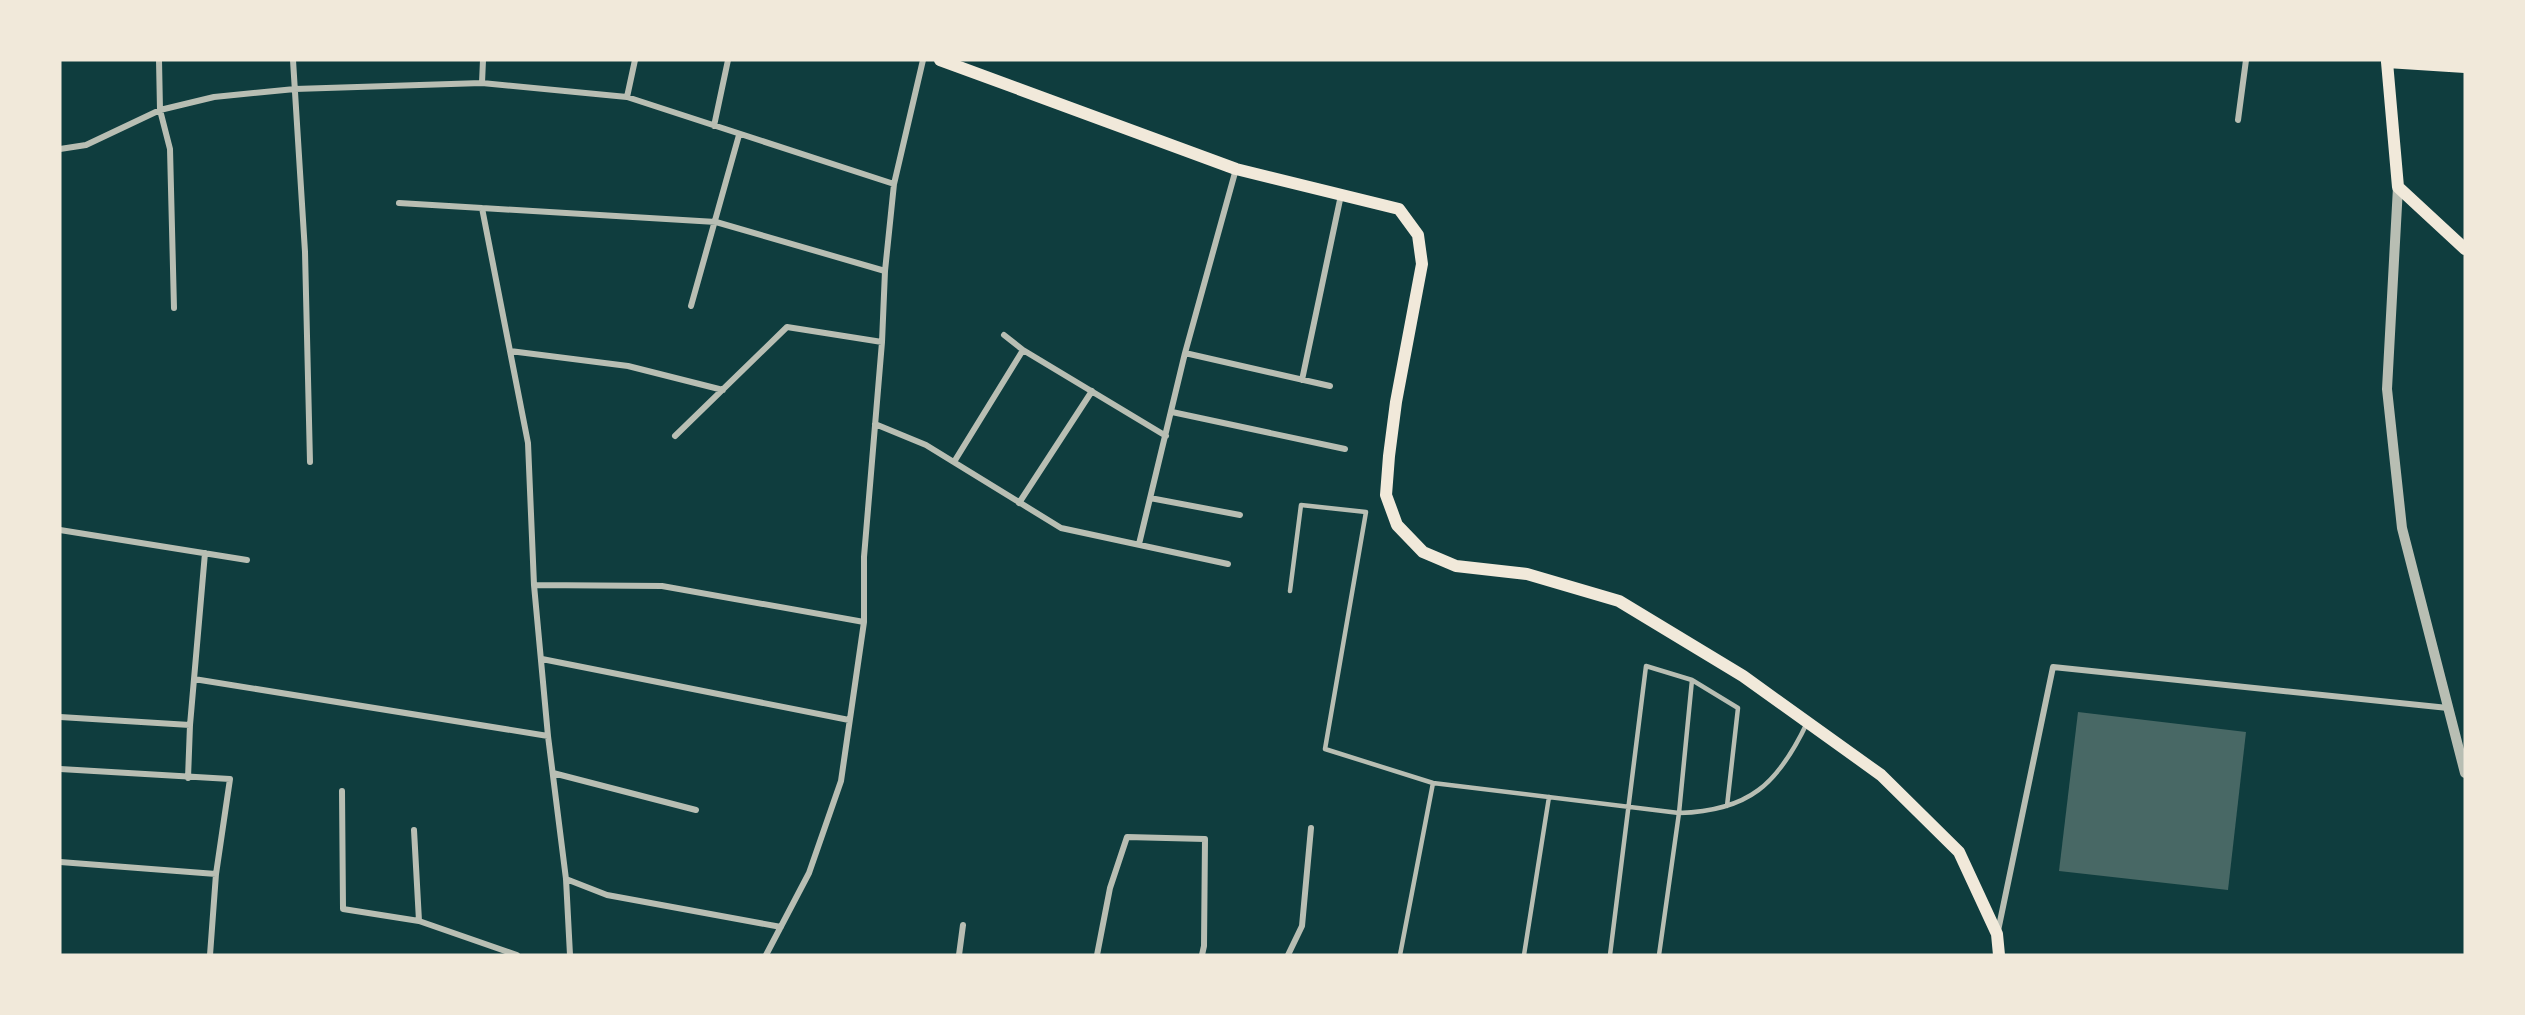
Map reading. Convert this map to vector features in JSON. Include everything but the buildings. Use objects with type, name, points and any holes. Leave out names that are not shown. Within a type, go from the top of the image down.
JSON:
[{"type":"main road","points":[[940,60],[1236,169],[1400,209],[1418,235],[1422,264],[1396,402],[1388,466],[1386,495],[1397,525],[1423,552],[1456,566],[1527,574],[1619,601],[1743,676],[1808,722],[1881,775],[1959,852],[1997,934],[2000,955]]},
{"type":"main road","points":[[2465,67],[2386,61],[2398,187],[2465,249]]},
{"type":"street","points":[[159,60],[160,110],[170,149],[174,308]]},
{"type":"street","points":[[293,60],[305,252],[310,462]]},
{"type":"street","points":[[482,83],[483,60]]},
{"type":"street","points":[[627,97],[634,60]]},
{"type":"street","points":[[714,126],[728,60]]},
{"type":"street","points":[[766,955],[809,873],[841,781],[864,622],[864,557],[882,342],[885,271],[894,184],[922,60]]},
{"type":"street","points":[[2238,120],[2246,60]]},
{"type":"street","points":[[60,149],[86,145],[160,110],[214,97],[295,88],[482,83],[627,97],[894,184]]},
{"type":"street","points":[[691,306],[739,135]]},
{"type":"street","points":[[1139,544],[1185,353],[1236,169]]},
{"type":"street","points":[[2398,187],[2386,389],[2402,528],[2465,773]]},
{"type":"street","points":[[1302,380],[1341,195]]},
{"type":"street","points":[[399,203],[716,222],[885,271]]},
{"type":"street","points":[[482,208],[528,443],[534,585],[548,735],[566,879],[570,955]]},
{"type":"street","points":[[675,436],[787,327],[882,342]]},
{"type":"street","points":[[1004,335],[1023,350],[1166,436]]},
{"type":"street","points":[[954,462],[1023,350]]},
{"type":"street","points":[[510,351],[628,366],[723,390]]},
{"type":"street","points":[[1185,353],[1330,386]]},
{"type":"street","points":[[1019,503],[1092,391]]},
{"type":"street","points":[[1172,412],[1345,448]]},
{"type":"street","points":[[875,424],[927,445],[1061,528],[1228,564]]},
{"type":"street","points":[[1150,498],[1240,515]]},
{"type":"street","points":[[60,530],[247,560]]},
{"type":"street","points":[[188,778],[190,725],[205,553]]},
{"type":"street","points":[[534,585],[662,586],[864,622]]},
{"type":"street","points":[[542,659],[849,720]]},
{"type":"street","points":[[1997,934],[2053,667],[2448,708]]},
{"type":"street","points":[[194,679],[548,735]]},
{"type":"street","points":[[60,717],[190,725]]},
{"type":"street","points":[[60,769],[230,779],[216,874],[210,955]]},
{"type":"street","points":[[553,773],[696,810]]},
{"type":"street","points":[[342,790],[343,909],[419,921],[517,955]]},
{"type":"street","points":[[1288,955],[1302,926],[1311,828]]},
{"type":"street","points":[[414,830],[419,921]]},
{"type":"street","points":[[1097,955],[1110,888],[1127,837],[1205,839],[1202,955]]},
{"type":"street","points":[[60,862],[216,874]]},
{"type":"street","points":[[566,879],[607,895],[781,927]]},
{"type":"street","points":[[959,955],[963,925]]},
{"type":"lane","points":[[1290,591],[1301,505],[1366,512],[1325,749],[1433,783],[1679,813],[1711,810],[1748,797],[1768,784],[1785,764],[1808,722]]},
{"type":"lane","points":[[1610,955],[1646,666],[1692,680],[1738,708],[1726,806]]},
{"type":"lane","points":[[1659,955],[1679,813],[1692,680]]},
{"type":"lane","points":[[1400,955],[1433,783]]},
{"type":"lane","points":[[1524,955],[1549,797]]}]
